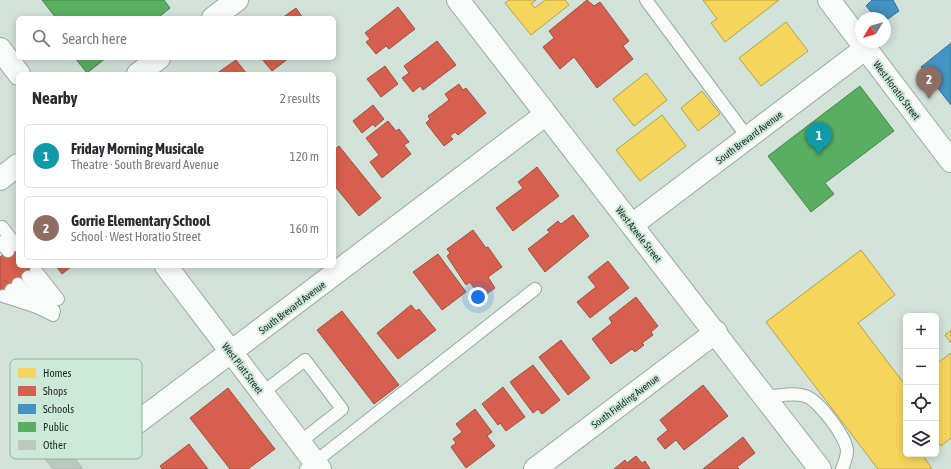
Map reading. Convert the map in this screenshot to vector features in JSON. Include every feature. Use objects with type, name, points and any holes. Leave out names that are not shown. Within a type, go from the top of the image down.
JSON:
[{"type":"street","points":[[215,16],[237,0]]},
{"type":"street","name":"West Azeele Street","points":[[458,0],[545,115],[716,332],[820,469]]},
{"type":"street","name":"West Horatio Street","points":[[829,0],[855,34]]},
{"type":"street","points":[[0,48],[18,72]]},
{"type":"street","name":"South Brevard Avenue","points":[[632,225],[866,48]]},
{"type":"street","name":"West Horatio Street","points":[[866,48],[951,162]]},
{"type":"street","points":[[141,72],[156,60]]},
{"type":"street","name":"South Brevard Avenue","points":[[142,419],[232,353],[545,115]]},
{"type":"street","points":[[0,179],[16,167]]},
{"type":"street","name":"West Platt Street","points":[[168,268],[300,442],[314,467]]},
{"type":"street","name":"South Fielding Avenue","points":[[535,469],[716,332]]},
{"type":"lane","points":[[646,0],[748,138]]},
{"type":"lane","points":[[0,242],[12,248],[2,226]]},
{"type":"lane","points":[[19,283],[58,299]]},
{"type":"lane","points":[[19,283],[54,313],[19,301],[19,283]]},
{"type":"lane","points":[[19,283],[37,307]]},
{"type":"lane","points":[[314,467],[535,289]]},
{"type":"lane","points":[[262,393],[305,360],[342,409],[300,442]]},
{"type":"lane","points":[[765,397],[789,394],[806,396],[818,405],[840,433],[847,450],[842,469]]},
{"type":"building: Homes","points":[[509,0],[536,0],[531,4],[535,8],[545,0],[565,0],[569,5],[531,35],[505,3]]},
{"type":"building: Homes","points":[[703,0],[779,0],[725,42],[711,23],[717,19]]},
{"type":"building: Homes","points":[[786,22],[808,51],[761,86],[739,58]]},
{"type":"building: Homes","points":[[646,73],[667,100],[634,126],[613,99]]},
{"type":"building: Homes","points":[[702,91],[720,114],[698,131],[681,108]]},
{"type":"building: Homes","points":[[662,115],[686,146],[640,181],[616,150]]},
{"type":"building: Homes","points":[[861,250],[895,295],[858,323],[903,382],[903,457],[924,457],[932,469],[878,469],[766,322]]},
{"type":"building: Homes","points":[[951,330],[951,343],[945,335]]},
{"type":"building: Homes","points":[[951,353],[951,438],[941,446],[939,443],[939,362]]},
{"type":"building: Shops","points":[[587,0],[594,6],[600,2],[629,41],[623,46],[633,59],[597,88],[574,57],[560,69],[543,47],[554,38],[549,31]]},
{"type":"building: Shops","points":[[398,7],[415,29],[389,49],[386,46],[376,54],[366,42],[370,39],[365,33]]},
{"type":"building: Shops","points":[[296,8],[302,16],[285,16]]},
{"type":"building: Shops","points":[[437,41],[456,65],[423,90],[420,86],[413,92],[402,78],[409,73],[404,66]]},
{"type":"building: Shops","points":[[236,60],[245,72],[219,72]]},
{"type":"building: Shops","points":[[263,60],[286,60],[272,71]]},
{"type":"building: Shops","points":[[385,66],[398,84],[381,97],[367,79]]},
{"type":"building: Shops","points":[[459,84],[463,90],[466,88],[486,113],[458,135],[455,132],[450,136],[453,139],[444,146],[426,123],[430,119],[428,116],[449,100],[445,94]]},
{"type":"building: Shops","points":[[373,105],[384,119],[375,127],[373,124],[362,133],[353,121]]},
{"type":"building: Shops","points":[[388,121],[396,131],[399,129],[409,142],[404,145],[411,154],[382,178],[370,162],[379,155],[366,138]]},
{"type":"building: Shops","points":[[339,146],[381,198],[359,216],[336,187],[336,148]]},
{"type":"building: Shops","points":[[537,167],[559,196],[513,231],[496,208],[523,188],[518,182]]},
{"type":"building: Shops","points":[[573,215],[589,236],[545,272],[528,249],[550,232],[547,230],[558,221],[561,224]]},
{"type":"building: Shops","points":[[473,230],[486,248],[488,247],[502,267],[488,277],[495,288],[481,298],[470,282],[466,285],[447,256],[450,253],[447,249]]},
{"type":"building: Shops","points":[[16,245],[16,268],[38,268],[0,298],[0,257]]},
{"type":"building: Shops","points":[[438,254],[466,292],[442,310],[413,272]]},
{"type":"building: Shops","points":[[608,261],[629,288],[590,318],[577,302],[596,287],[588,277]]},
{"type":"building: Shops","points":[[58,268],[70,268],[62,274]]},
{"type":"building: Shops","points":[[636,297],[658,326],[651,332],[653,335],[642,343],[644,345],[635,352],[632,349],[611,364],[592,339],[612,323],[609,318]]},
{"type":"building: Shops","points":[[411,305],[416,311],[419,309],[436,330],[398,359],[377,333]]},
{"type":"building: Shops","points":[[342,311],[399,385],[374,404],[317,330]]},
{"type":"building: Shops","points":[[561,340],[590,378],[568,395],[539,357]]},
{"type":"building: Shops","points":[[533,365],[560,400],[542,414],[538,409],[533,413],[510,382]]},
{"type":"building: Shops","points":[[703,385],[728,416],[684,450],[676,440],[665,449],[657,439],[668,430],[660,420]]},
{"type":"building: Shops","points":[[503,387],[525,417],[506,431],[500,423],[498,425],[482,404]]},
{"type":"building: Shops","points":[[228,388],[275,449],[248,469],[230,469],[190,418]]},
{"type":"building: Shops","points":[[475,409],[492,432],[487,436],[495,446],[466,468],[451,447],[456,443],[453,439],[462,432],[456,424]]},
{"type":"building: Shops","points":[[743,437],[755,453],[737,467],[739,469],[703,469]]},
{"type":"building: Shops","points":[[189,444],[208,469],[162,469],[160,466]]},
{"type":"building: Shops","points":[[636,456],[642,463],[645,461],[650,469],[614,469],[625,460],[627,463]]},
{"type":"building: Schools","points":[[872,0],[893,0],[899,11],[891,17],[891,12],[871,12],[866,6]]},
{"type":"building: Schools","points":[[951,43],[951,105],[921,67]]},
{"type":"building: Public","points":[[42,0],[164,0],[170,8],[160,16],[54,16]]},
{"type":"building: Public","points":[[77,60],[103,60],[88,72],[86,72]]},
{"type":"building: Public","points":[[860,86],[894,131],[825,183],[834,194],[811,212],[768,156]]},
{"type":"building: Other","points":[[45,459],[75,459],[83,469],[53,469]]},
{"type":"place","name":"Gorrie Elementary School","points":[[929,99]]},
{"type":"place","name":"Friday Morning Musicale","points":[[819,155]]}]
